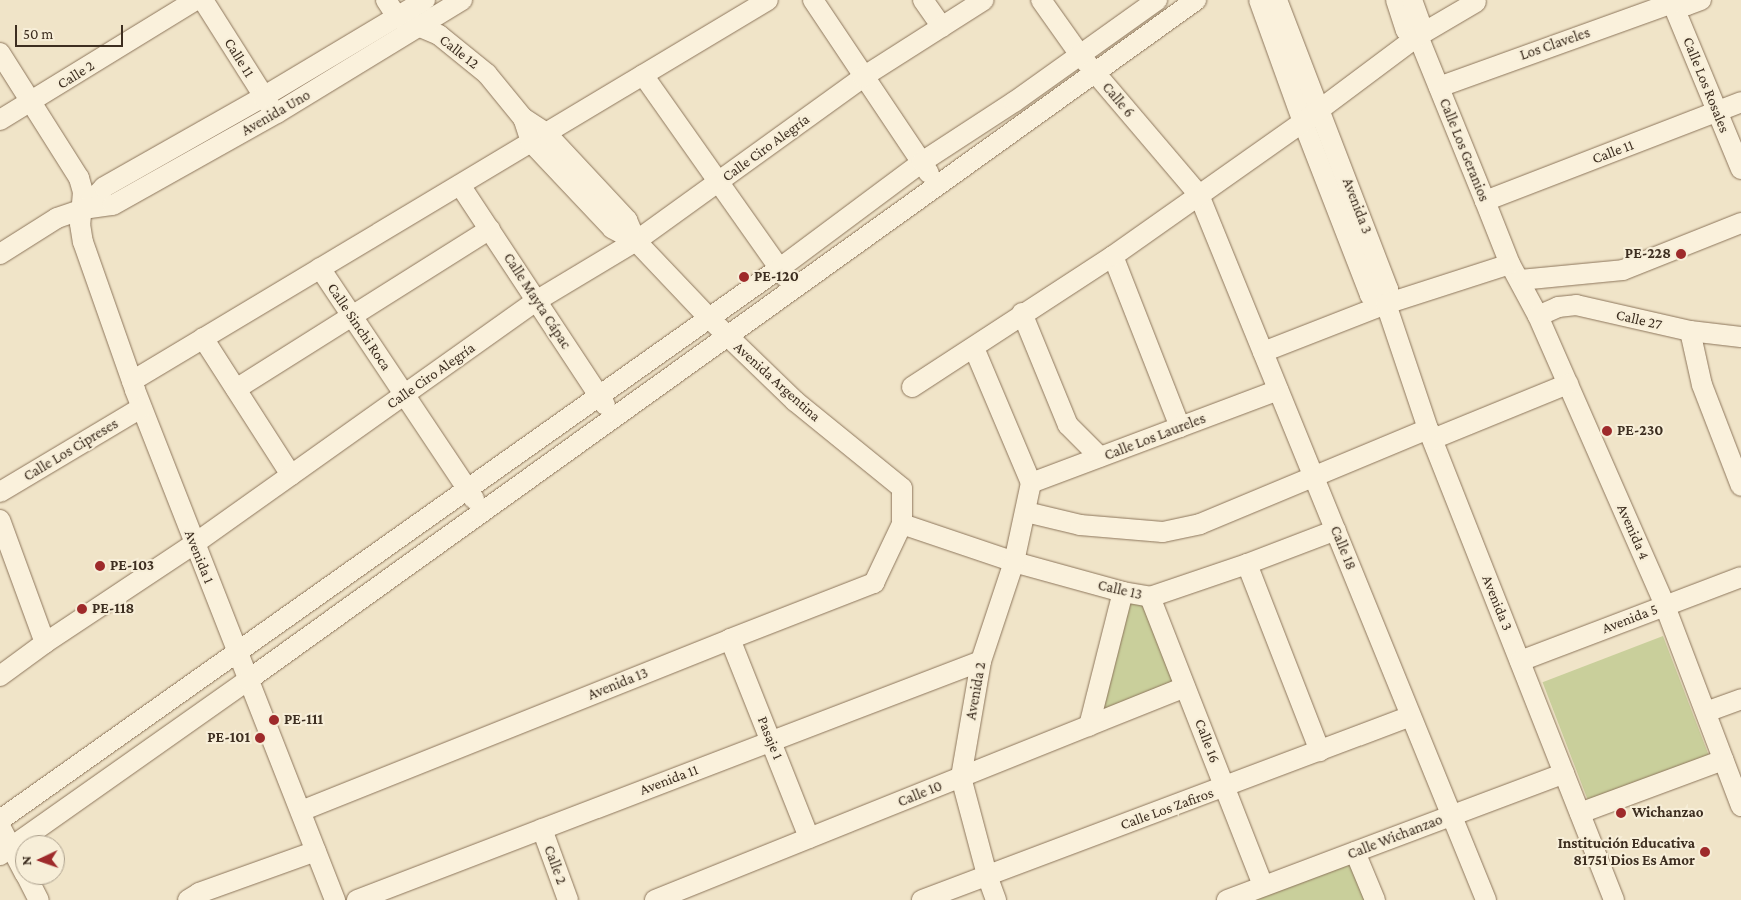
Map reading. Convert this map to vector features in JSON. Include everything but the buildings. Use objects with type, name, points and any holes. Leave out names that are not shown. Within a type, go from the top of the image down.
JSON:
[{"type":"street","name":"Calle 2","points":[[32,103],[196,0]]},
{"type":"street","name":"Calle 11","points":[[203,0],[262,97],[276,113]]},
{"type":"street","points":[[386,0],[398,17]]},
{"type":"street","name":"Avenida Uno","points":[[83,209],[104,187],[262,97],[425,0]]},
{"type":"street","name":"Avenida Uno","points":[[0,254],[57,218],[83,209],[113,205],[276,113],[462,0]]},
{"type":"street","points":[[132,381],[768,0]]},
{"type":"street","points":[[813,0],[937,186]]},
{"type":"street","points":[[923,0],[942,27]]},
{"type":"street","name":"Calle Ciro Alegría","points":[[0,676],[45,643],[194,544],[536,301],[636,241],[863,77],[984,0]]},
{"type":"street","name":"Calle 6","points":[[1041,0],[1080,55],[1199,195]]},
{"type":"street","points":[[0,820],[780,268],[922,162],[1080,55],[1157,0]]},
{"type":"street","points":[[6,851],[248,680],[726,335],[1196,0]]},
{"type":"street","name":"Avenida 3","points":[[1259,0],[1303,122],[1370,294],[1386,304]]},
{"type":"street","name":"Avenida 3","points":[[1277,0],[1388,289],[1386,304],[1431,434],[1614,900]]},
{"type":"street","name":"Calle Los Geranios","points":[[1396,0],[1406,30],[1418,36]]},
{"type":"street","name":"Calle Los Geranios","points":[[1412,0],[1421,25],[1418,36],[1515,272]]},
{"type":"street","name":"Los Claveles","points":[[1439,87],[1673,1],[1687,5],[1701,0]]},
{"type":"street","name":"Calle Los Rosales","points":[[1673,1],[1741,169]]},
{"type":"street","points":[[912,387],[974,348],[1022,313],[1113,256],[1303,122],[1418,36],[1476,2]]},
{"type":"street","name":"Calle 12","points":[[398,17],[439,35],[487,74],[538,138]]},
{"type":"street","name":"Avenida 1","points":[[0,53],[79,178],[83,192],[83,209],[80,224],[83,242],[141,408],[335,900]]},
{"type":"street","points":[[643,75],[793,288]]},
{"type":"street","name":"Calle 11","points":[[1485,201],[1741,102]]},
{"type":"street","points":[[0,120],[32,103]]},
{"type":"street","name":"Avenida Argentina","points":[[538,138],[612,228],[636,241],[708,318],[795,401],[902,488],[902,524]]},
{"type":"street","name":"Calle Mayta Cápac","points":[[460,185],[614,417]]},
{"type":"street","name":"Calle 18","points":[[1199,195],[1486,900]]},
{"type":"street","points":[[1263,352],[1386,304],[1515,272],[1623,270],[1741,222]]},
{"type":"street","points":[[236,390],[490,229]]},
{"type":"street","points":[[1113,256],[1180,427]]},
{"type":"street","name":"Calle Sinchi Roca","points":[[320,268],[483,511]]},
{"type":"street","name":"Avenida 4","points":[[1515,272],[1538,316],[1665,606],[1741,806]]},
{"type":"street","name":"Calle 27","points":[[1538,316],[1558,307],[1576,305],[1690,331],[1741,337]]},
{"type":"street","points":[[1022,313],[1068,425],[1100,457]]},
{"type":"street","points":[[1690,331],[1702,385],[1741,486]]},
{"type":"street","points":[[203,338],[291,475]]},
{"type":"street","points":[[974,348],[1031,483]]},
{"type":"street","points":[[1026,512],[1080,525],[1162,532],[1200,524],[1313,476],[1568,384]]},
{"type":"street","name":"Calle Los Laureles","points":[[1031,483],[1278,390]]},
{"type":"street","name":"Calle Los Cipreses","points":[[0,492],[141,408]]},
{"type":"street","name":"Avenida 2","points":[[996,900],[987,875],[961,777],[981,661],[1014,562],[1031,483]]},
{"type":"street","points":[[0,520],[45,643]]},
{"type":"street","name":"Calle 13","points":[[902,524],[1014,562],[1123,592],[1150,596],[1247,564],[1336,530]]},
{"type":"street","name":"Avenida 13","points":[[301,811],[730,638],[874,583],[902,524]]},
{"type":"street","points":[[1247,564],[1320,751]]},
{"type":"street","name":"Avenida 5","points":[[1520,661],[1741,577]]},
{"type":"street","points":[[1089,726],[1123,592]]},
{"type":"street","name":"Calle 16","points":[[1150,596],[1263,886]]},
{"type":"street","name":"Pasaje 1","points":[[730,638],[809,838]]},
{"type":"street","name":"Avenida 11","points":[[357,900],[981,661]]},
{"type":"street","name":"Calle 10","points":[[655,900],[1185,687]]},
{"type":"street","points":[[1706,712],[1741,698]]},
{"type":"street","name":"Calle Los Zafiros","points":[[922,900],[1225,788],[1411,716]]},
{"type":"street","points":[[1580,814],[1723,760]]},
{"type":"street","name":"Calle Wichanzao","points":[[1231,899],[1564,773]]},
{"type":"street","points":[[0,826],[6,851],[15,862]]},
{"type":"street","name":"Calle 2","points":[[542,829],[568,900]]},
{"type":"street","points":[[188,900],[199,893],[316,851]]},
{"type":"street","points":[[1355,852],[1375,900]]},
{"type":"street","points":[[31,885],[39,900]]},
{"type":"green space","points":[[1123,592],[1150,597],[1185,687],[1089,726]]},
{"type":"green space","points":[[1663,636],[1710,759],[1590,805],[1543,682]]},
{"type":"green space","points":[[1350,860],[1365,900],[1242,900]]},
{"type":"place","name":"PE-228","points":[[1681,254]]},
{"type":"place","name":"PE-120","points":[[744,277]]},
{"type":"place","name":"PE-230","points":[[1607,431]]},
{"type":"place","name":"PE-103","points":[[100,566]]},
{"type":"place","name":"PE-118","points":[[82,609]]},
{"type":"place","name":"PE-111","points":[[274,720]]},
{"type":"place","name":"PE-101","points":[[260,738]]},
{"type":"place","name":"Wichanzao","points":[[1621,813]]},
{"type":"place","name":"Institución Educativa 81751 Dios Es Amor","points":[[1705,852]]}]
